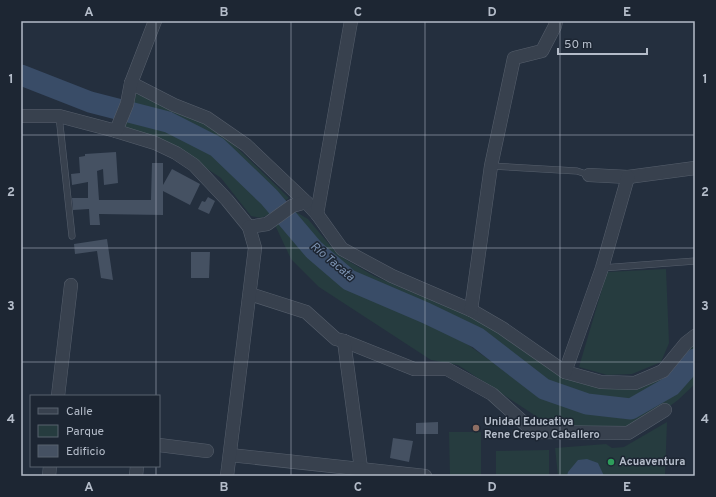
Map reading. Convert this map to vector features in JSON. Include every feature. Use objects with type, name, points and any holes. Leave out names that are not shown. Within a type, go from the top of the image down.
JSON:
[{"type":"street","points":[[119,126],[127,104],[131,83],[155,21]]},
{"type":"street","points":[[317,214],[351,21]]},
{"type":"street","points":[[471,310],[491,166],[514,58],[542,51],[555,26],[556,21]]},
{"type":"street","points":[[131,83],[174,105],[207,118],[246,145],[306,202],[317,214],[342,249],[392,276],[471,310],[502,328],[565,372],[601,382],[636,382],[663,371],[686,343],[695,336]]},
{"type":"street","points":[[21,116],[59,116],[119,126],[176,153],[194,166],[227,200],[249,226],[255,248],[228,476]]},
{"type":"street","points":[[589,175],[628,177],[695,168]]},
{"type":"street","points":[[565,372],[602,268],[628,177]]},
{"type":"street","points":[[249,226],[267,224],[292,206],[306,202]]},
{"type":"street","points":[[58,395],[71,285]]},
{"type":"street","points":[[250,294],[306,312],[336,340],[414,370],[448,369],[492,394],[534,432],[628,433],[665,410]]},
{"type":"street","points":[[344,342],[362,472]]},
{"type":"street","points":[[160,445],[207,451]]},
{"type":"street","points":[[230,455],[362,472],[425,476]]},
{"type":"lane","points":[[59,116],[72,236]]},
{"type":"lane","points":[[491,166],[577,171],[589,175]]},
{"type":"lane","points":[[602,268],[695,261]]},
{"type":"green space","points":[[136,94],[190,113],[225,136],[289,198],[282,203],[222,144],[168,115],[133,106]]},
{"type":"green space","points":[[128,117],[167,128],[216,154],[251,185],[272,213],[261,218],[251,216],[221,178],[171,145],[121,128]]},
{"type":"green space","points":[[296,212],[308,219],[338,255],[374,276],[480,321],[555,373],[632,385],[695,342],[695,350],[673,377],[647,393],[627,400],[589,396],[546,382],[478,333],[353,277],[317,246],[289,214]]},
{"type":"green space","points":[[283,221],[308,251],[344,283],[433,324],[467,344],[544,399],[582,411],[626,419],[673,391],[695,368],[695,384],[666,409],[626,432],[583,434],[548,424],[458,365],[431,360],[319,287],[291,259],[275,225]]},
{"type":"green space","points":[[666,269],[669,343],[661,362],[632,374],[607,375],[579,367],[607,272]]},
{"type":"green space","name":"Acuaventura","points":[[667,422],[665,476],[558,476],[555,448],[606,444],[612,448],[624,447]]},
{"type":"green space","points":[[449,432],[481,432],[481,476],[450,476]]},
{"type":"green space","points":[[549,450],[549,476],[496,476],[496,451]]},
{"type":"water","points":[[587,459],[598,463],[604,476],[567,476],[568,472],[578,460]]},
{"type":"building","points":[[116,152],[118,183],[104,185],[103,169],[97,171],[99,200],[151,200],[152,163],[163,163],[163,185],[172,169],[200,184],[190,205],[163,191],[163,215],[99,214],[100,225],[90,225],[89,209],[73,210],[72,198],[88,198],[88,182],[72,185],[71,174],[80,173],[79,157],[85,156],[85,154]]},
{"type":"building","points":[[208,197],[215,201],[209,214],[198,209],[202,201],[205,202]]},
{"type":"building","points":[[107,239],[113,280],[101,278],[97,251],[75,254],[74,244]]},
{"type":"building","points":[[191,252],[210,252],[209,278],[191,278]]},
{"type":"building","points":[[438,422],[438,434],[416,434],[416,423]]},
{"type":"building","points":[[393,438],[413,441],[409,462],[390,458]]},
{"type":"waterway","name":"Río Tacata","points":[[21,75],[90,102],[168,122],[217,147],[269,197],[314,250],[349,280],[426,313],[478,338],[544,389],[587,404],[631,409],[671,386],[695,359]]},
{"type":"place","name":"Unidad Educativa Rene Crespo Caballero","points":[[476,428]]},
{"type":"place","name":"Acuaventura","points":[[611,462]]}]
